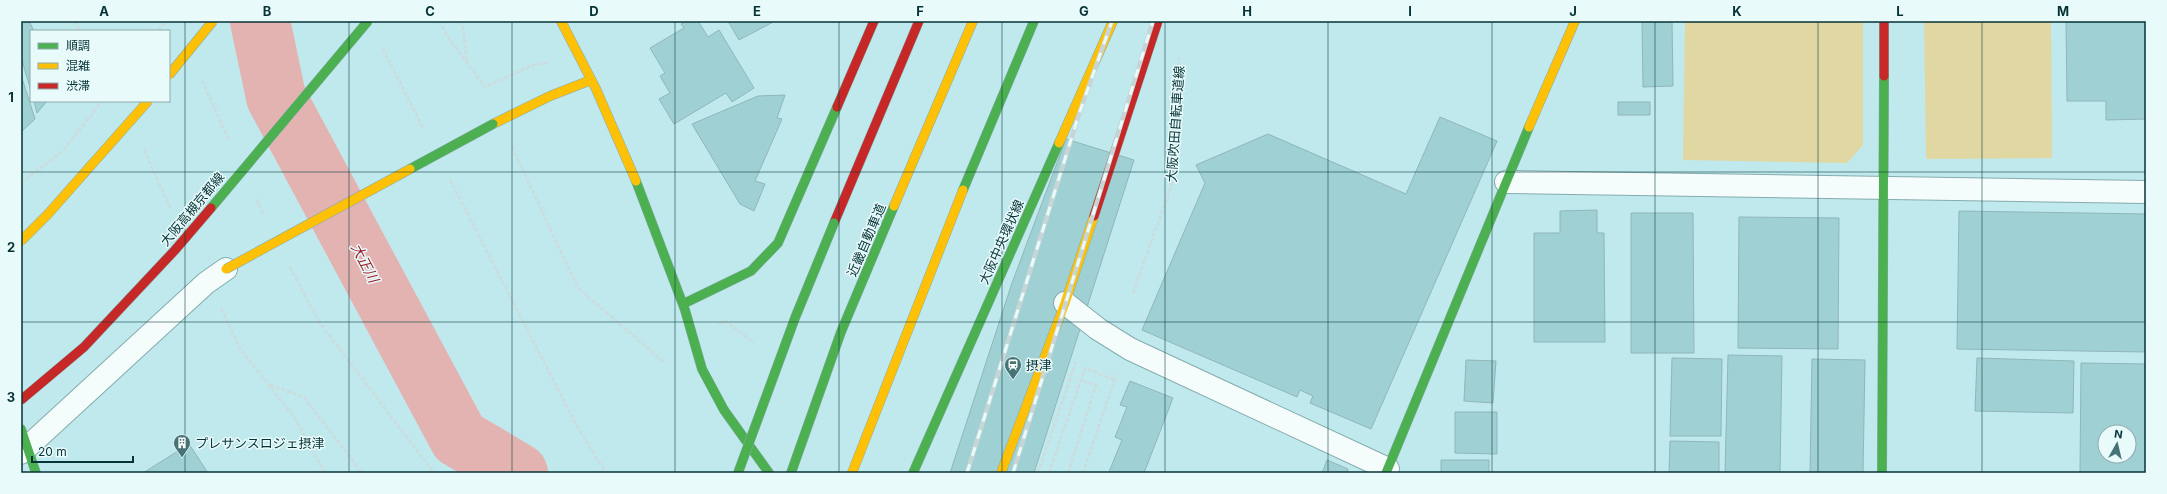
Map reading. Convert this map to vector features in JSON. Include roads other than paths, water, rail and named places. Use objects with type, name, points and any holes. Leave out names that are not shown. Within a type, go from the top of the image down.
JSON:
[{"type":"main road","points":[[170,74],[213,21]]},
{"type":"main road","name":"大阪高槻京都線","points":[[21,400],[84,347],[175,250],[368,21]]},
{"type":"main road","points":[[561,21],[608,112],[683,304],[701,367],[714,393],[733,424],[769,473]]},
{"type":"main road","points":[[683,304],[751,271],[778,243],[874,21]]},
{"type":"main road","points":[[738,473],[795,318],[919,21]]},
{"type":"main road","name":"近畿自動車道","points":[[790,473],[841,332],[973,21]]},
{"type":"main road","points":[[852,473],[897,351],[995,111],[1034,21]]},
{"type":"main road","name":"大阪中央環状線","points":[[913,473],[1113,21]]},
{"type":"main road","points":[[1001,473],[1065,302],[1158,21]]},
{"type":"main road","points":[[1387,471],[1506,182],[1575,21]]},
{"type":"main road","points":[[1882,473],[1884,21]]},
{"type":"main road","points":[[226,269],[493,124],[550,96],[591,80]]},
{"type":"main road","points":[[21,241],[48,214],[147,102]]},
{"type":"main road","points":[[23,443],[36,473]]},
{"type":"street","points":[[1506,182],[2146,192]]},
{"type":"street","points":[[23,443],[206,283],[226,269]]},
{"type":"street","points":[[1065,302],[1098,329],[1130,349],[1387,471]]},
{"type":"waterway","name":"大正川","points":[[260,21],[276,97],[459,438],[518,473]]},
{"type":"railway","points":[[967,473],[1079,114],[1112,21]]},
{"type":"railway","points":[[1013,473],[1153,21]]},
{"type":"place","name":"摂津","points":[[1013,380]]},
{"type":"place","name":"プレサンスロジェ摂津","points":[[182,458]]}]
